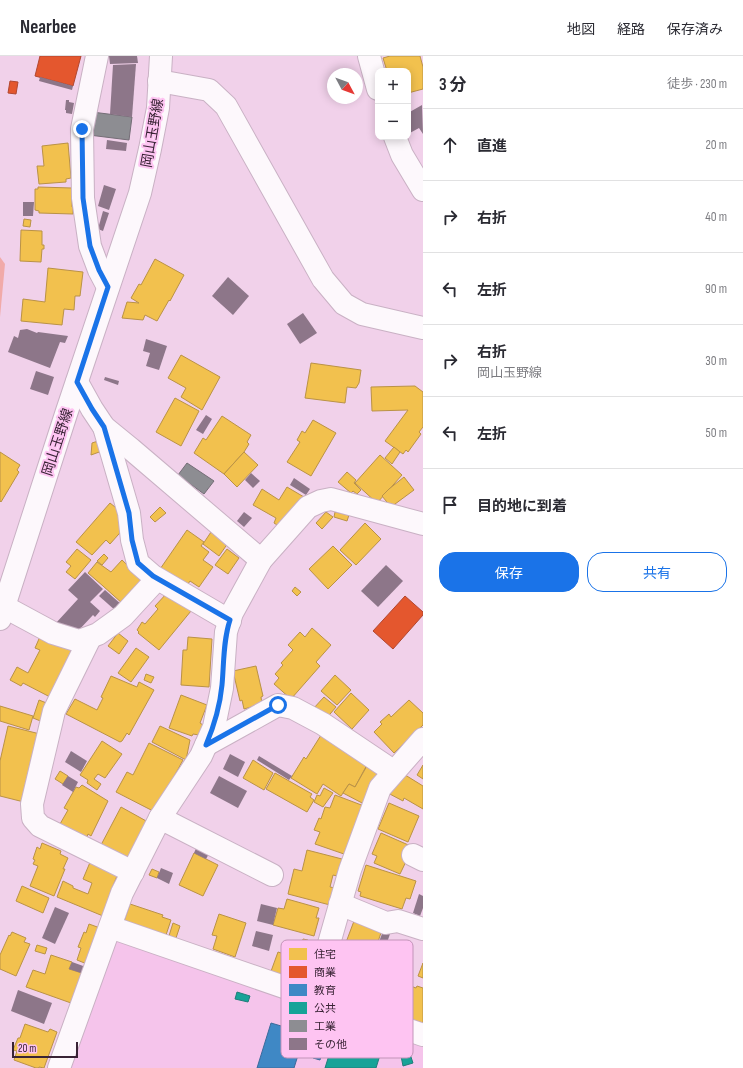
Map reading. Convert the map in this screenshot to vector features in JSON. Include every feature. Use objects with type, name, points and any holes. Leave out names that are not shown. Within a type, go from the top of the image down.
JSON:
[{"type":"street","points":[[98,56],[82,129],[83,198],[90,246],[99,270],[108,287]]},
{"type":"street","name":"岡山玉野線","points":[[2,612],[140,193],[158,108],[161,56]]},
{"type":"street","points":[[369,56],[375,78]]},
{"type":"street","points":[[160,81],[209,90],[226,106],[323,279],[344,304],[362,314],[423,328]]},
{"type":"street","points":[[396,140],[402,155],[423,190]]},
{"type":"street","points":[[77,382],[104,427],[261,560]]},
{"type":"street","points":[[104,427],[129,513],[132,540],[138,563],[157,579],[230,620]]},
{"type":"street","points":[[59,1068],[122,893],[160,818],[201,756],[214,727],[220,696],[226,632],[232,613],[261,560],[308,507],[321,501],[331,499],[423,524]]},
{"type":"street","points":[[2,612],[54,633],[79,641],[98,634],[124,616],[157,579]]},
{"type":"street","points":[[90,638],[54,711],[32,804],[33,818],[40,826],[132,872]]},
{"type":"street","points":[[206,745],[278,705],[293,708],[323,724],[393,771]]},
{"type":"street","points":[[330,940],[350,870],[380,788],[393,771],[423,739]]},
{"type":"street","points":[[160,818],[272,875]]},
{"type":"street","points":[[340,904],[386,923],[398,921],[423,929]]},
{"type":"street","points":[[110,927],[281,986]]},
{"type":"street","points":[[413,1032],[423,1035]]},
{"type":"shaded area","points":[[0,257],[5,264],[0,317]]},
{"type":"shaded area","points":[[112,933],[281,992],[281,1058],[413,1058],[413,1038],[423,1041],[423,1068],[68,1068]]},
{"type":"building: 住宅","points":[[390,56],[420,56],[423,67],[423,89],[411,92],[411,68],[386,68],[383,58]]},
{"type":"building: 住宅","points":[[68,143],[71,178],[66,179],[66,182],[39,184],[37,166],[44,166],[42,146]]},
{"type":"building: 住宅","points":[[38,187],[72,188],[73,214],[39,213],[39,211],[35,210],[35,189],[38,189]]},
{"type":"building: 住宅","points":[[24,219],[31,220],[30,227],[23,226]]},
{"type":"building: 住宅","points":[[21,230],[42,231],[42,245],[44,245],[44,249],[42,249],[41,262],[20,261]]},
{"type":"building: 住宅","points":[[155,259],[184,275],[170,301],[169,300],[157,321],[145,315],[143,320],[122,318],[127,302],[139,303],[131,298],[139,284],[141,285]]},
{"type":"building: 住宅","points":[[48,268],[83,272],[80,296],[75,296],[74,310],[64,309],[62,325],[21,321],[23,299],[45,302]]},
{"type":"building: 住宅","points":[[181,355],[220,377],[202,410],[181,397],[186,388],[168,378]]},
{"type":"building: 住宅","points":[[311,363],[361,370],[359,383],[356,388],[347,387],[345,403],[305,398]]},
{"type":"building: 住宅","points":[[415,386],[423,392],[423,427],[419,432],[421,434],[408,452],[406,450],[403,454],[385,441],[408,410],[372,411],[371,387]]},
{"type":"building: 住宅","points":[[175,398],[199,411],[181,446],[156,432]]},
{"type":"building: 住宅","points":[[222,416],[251,435],[247,442],[249,444],[244,452],[224,474],[194,453],[203,438],[206,440]]},
{"type":"building: 住宅","points":[[313,420],[336,433],[311,476],[287,462],[300,442],[297,440],[302,431],[305,433]]},
{"type":"building: 住宅","points":[[98,441],[102,451],[91,455],[92,443]]},
{"type":"building: 住宅","points":[[394,447],[400,452],[392,464],[385,458]]},
{"type":"building: 住宅","points":[[0,452],[20,465],[17,470],[19,472],[1,502],[0,501]]},
{"type":"building: 住宅","points":[[244,452],[258,465],[237,487],[224,474]]},
{"type":"building: 住宅","points":[[380,455],[402,475],[377,503],[355,483]]},
{"type":"building: 住宅","points":[[347,472],[356,480],[354,483],[361,490],[357,494],[353,491],[351,493],[338,482]]},
{"type":"building: 住宅","points":[[404,477],[414,490],[391,507],[382,496]]},
{"type":"building: 住宅","points":[[287,487],[304,497],[290,519],[282,528],[274,523],[276,518],[253,505],[262,489],[279,500]]},
{"type":"building: 住宅","points":[[110,503],[125,515],[126,526],[110,544],[106,540],[92,555],[76,542]]},
{"type":"building: 住宅","points":[[160,507],[166,513],[155,522],[150,517]]},
{"type":"building: 住宅","points":[[326,512],[333,517],[322,529],[316,523]]},
{"type":"building: 住宅","points":[[335,512],[349,515],[347,521],[334,517]]},
{"type":"building: 住宅","points":[[365,523],[381,539],[356,565],[340,550]]},
{"type":"building: 住宅","points":[[187,530],[204,542],[201,546],[209,552],[203,560],[213,567],[199,587],[190,581],[184,590],[158,572]]},
{"type":"building: 住宅","points":[[211,532],[228,543],[219,556],[203,544]]},
{"type":"building: 住宅","points":[[333,546],[352,565],[328,589],[309,569]]},
{"type":"building: 住宅","points":[[77,549],[91,560],[75,579],[66,572],[71,566],[66,562]]},
{"type":"building: 住宅","points":[[227,549],[239,558],[228,574],[215,565]]},
{"type":"building: 住宅","points":[[104,554],[108,558],[102,565],[97,561]]},
{"type":"building: 住宅","points":[[122,560],[145,582],[123,604],[88,573],[97,562],[111,572]]},
{"type":"building: 住宅","points":[[295,587],[301,592],[297,596],[292,591]]},
{"type":"building: 住宅","points":[[168,592],[191,611],[159,650],[138,633],[139,632],[137,630],[142,622],[145,624],[158,609],[155,606]]},
{"type":"building: 住宅","points":[[312,628],[331,645],[316,662],[320,666],[291,699],[274,684],[279,678],[275,674],[283,665],[281,663],[293,650],[288,645],[300,632],[305,637]]},
{"type":"building: 住宅","points":[[42,632],[73,648],[52,698],[23,683],[21,686],[10,680],[17,667],[28,673],[40,650],[35,648]]},
{"type":"building: 住宅","points":[[118,633],[128,641],[119,654],[108,646]]},
{"type":"building: 住宅","points":[[188,637],[212,639],[209,687],[181,685],[183,650],[187,650]]},
{"type":"building: 住宅","points":[[136,648],[149,657],[131,682],[118,673]]},
{"type":"building: 住宅","points":[[256,666],[263,696],[261,697],[262,704],[244,709],[242,700],[240,701],[233,671]]},
{"type":"building: 住宅","points":[[146,674],[154,677],[151,683],[144,680]]},
{"type":"building: 住宅","points":[[335,675],[351,690],[337,705],[321,691]]},
{"type":"building: 住宅","points":[[111,676],[137,687],[139,682],[154,690],[129,735],[127,733],[120,742],[66,714],[75,699],[97,710],[103,698],[101,697]]},
{"type":"building: 住宅","points":[[351,693],[369,710],[352,729],[334,712]]},
{"type":"building: 住宅","points":[[181,695],[207,705],[200,723],[203,725],[199,735],[193,734],[192,736],[169,728]]},
{"type":"building: 住宅","points":[[324,697],[336,707],[325,720],[313,709]]},
{"type":"building: 住宅","points":[[39,700],[49,704],[43,722],[33,718]]},
{"type":"building: 住宅","points":[[409,700],[423,713],[423,725],[394,753],[374,732],[382,724],[380,722],[389,714],[391,717]]},
{"type":"building: 住宅","points":[[0,706],[33,716],[29,730],[0,721]]},
{"type":"building: 住宅","points":[[8,726],[40,734],[24,802],[0,796],[0,761]]},
{"type":"building: 住宅","points":[[160,726],[190,740],[186,760],[152,742]]},
{"type":"building: 住宅","points":[[323,732],[345,747],[343,751],[369,761],[355,787],[349,784],[341,796],[323,784],[317,794],[291,778],[304,757],[306,759]]},
{"type":"building: 住宅","points":[[102,741],[122,754],[105,778],[98,774],[94,779],[101,784],[97,790],[87,783],[88,780],[80,775]]},
{"type":"building: 住宅","points":[[149,743],[183,760],[155,812],[116,792],[127,772],[133,775]]},
{"type":"building: 住宅","points":[[253,760],[273,773],[264,790],[243,778]]},
{"type":"building: 住宅","points":[[368,764],[381,770],[364,804],[343,793],[349,784],[355,787]]},
{"type":"building: 住宅","points":[[423,765],[423,779],[417,775]]},
{"type":"building: 住宅","points":[[60,771],[68,776],[63,784],[55,779]]},
{"type":"building: 住宅","points":[[275,773],[312,794],[310,797],[314,800],[307,812],[266,789]]},
{"type":"building: 住宅","points":[[402,773],[423,786],[423,809],[404,798],[403,801],[386,792]]},
{"type":"building: 住宅","points":[[82,785],[108,801],[91,836],[88,834],[86,839],[60,824],[68,810],[64,808],[76,787],[79,788]]},
{"type":"building: 住宅","points":[[324,788],[333,793],[323,807],[314,802],[317,795],[320,796]]},
{"type":"building: 住宅","points":[[335,795],[364,806],[344,854],[315,844],[320,832],[314,830],[319,818],[321,819],[325,807],[330,808]]},
{"type":"building: 住宅","points":[[389,803],[419,816],[408,842],[378,829]]},
{"type":"building: 住宅","points":[[121,807],[148,822],[127,860],[101,845]]},
{"type":"building: 住宅","points":[[381,833],[413,847],[400,874],[374,863],[377,856],[372,854]]},
{"type":"building: 住宅","points":[[42,843],[61,851],[60,854],[68,858],[54,896],[30,886],[38,866],[33,864],[35,860],[33,859],[37,847],[40,849]]},
{"type":"building: 住宅","points":[[307,850],[342,859],[337,876],[333,875],[330,887],[335,888],[330,905],[288,894],[294,869],[302,871]]},
{"type":"building: 住宅","points":[[194,853],[218,865],[203,896],[179,885]]},
{"type":"building: 住宅","points":[[91,860],[119,871],[103,916],[57,897],[63,881],[73,886],[73,888],[88,894],[92,883],[83,879]]},
{"type":"building: 住宅","points":[[366,865],[416,881],[410,899],[406,898],[402,909],[360,896],[361,892],[358,891]]},
{"type":"building: 住宅","points":[[152,869],[159,872],[157,878],[149,875]]},
{"type":"building: 住宅","points":[[22,886],[49,898],[43,913],[16,901]]},
{"type":"building: 住宅","points":[[287,899],[319,908],[316,918],[319,918],[314,936],[273,925],[278,908],[284,909]]},
{"type":"building: 住宅","points":[[130,904],[163,915],[162,917],[171,920],[165,938],[123,924]]},
{"type":"building: 住宅","points":[[219,914],[246,923],[235,957],[213,949],[217,936],[212,935]]},
{"type":"building: 住宅","points":[[354,921],[382,930],[379,940],[347,940]]},
{"type":"building: 住宅","points":[[173,923],[180,926],[175,941],[168,939]]},
{"type":"building: 住宅","points":[[89,924],[100,928],[87,964],[77,960],[81,948],[78,947]]},
{"type":"building: 住宅","points":[[12,932],[26,938],[24,942],[30,944],[16,976],[0,969],[0,955],[9,935],[10,936]]},
{"type":"building: 住宅","points":[[37,945],[47,948],[45,954],[35,951]]},
{"type":"building: 住宅","points":[[278,952],[281,953],[281,977],[270,974]]},
{"type":"building: 住宅","points":[[51,955],[72,962],[69,969],[82,973],[71,1003],[26,987],[33,970],[45,974]]},
{"type":"building: 住宅","points":[[423,963],[423,978],[418,976]]},
{"type":"building: 住宅","points":[[417,986],[423,988],[423,1023],[413,1020],[413,987],[416,988]]},
{"type":"building: 住宅","points":[[25,1024],[48,1032],[50,1029],[57,1032],[44,1068],[36,1068],[14,1060],[17,1051],[13,1050],[18,1038],[20,1038]]},
{"type":"building: 商業","points":[[40,56],[81,56],[73,86],[35,76]]},
{"type":"building: 商業","points":[[10,81],[18,82],[16,94],[8,93]]},
{"type":"building: 商業","points":[[405,596],[423,612],[423,615],[393,649],[373,631]]},
{"type":"building: 教育","points":[[271,1023],[281,1026],[281,1058],[297,1058],[294,1068],[257,1068]]},
{"type":"building: 公共","points":[[237,992],[250,996],[248,1002],[235,999]]},
{"type":"building: 公共","points":[[328,1058],[379,1058],[376,1068],[325,1068]]},
{"type":"building: 公共","points":[[401,1058],[411,1058],[413,1063],[403,1066]]},
{"type":"building: 工業","points":[[92,112],[132,117],[129,140],[89,135]]},
{"type":"building: 工業","points":[[187,463],[214,481],[204,494],[178,475]]},
{"type":"building: その他","points":[[109,56],[137,56],[138,63],[110,64]]},
{"type":"building: その他","points":[[136,64],[132,117],[110,114],[113,65]]},
{"type":"building: その他","points":[[40,77],[73,86],[72,90],[39,81]]},
{"type":"building: その他","points":[[66,100],[74,103],[72,114],[66,113]]},
{"type":"building: その他","points":[[422,105],[423,134],[419,128],[411,132],[411,111]]},
{"type":"building: その他","points":[[107,140],[127,143],[126,151],[106,149]]},
{"type":"building: その他","points":[[104,185],[116,189],[109,210],[98,206]]},
{"type":"building: その他","points":[[23,202],[34,202],[33,216],[23,216]]},
{"type":"building: その他","points":[[103,211],[109,213],[103,231],[98,229]]},
{"type":"building: その他","points":[[228,277],[249,296],[233,315],[212,296]]},
{"type":"building: その他","points":[[303,313],[317,333],[300,344],[287,324]]},
{"type":"building: その他","points":[[27,329],[37,333],[68,336],[65,343],[60,342],[50,368],[8,352],[14,336],[18,338],[20,330]]},
{"type":"building: その他","points":[[146,339],[167,346],[159,370],[146,366],[150,353],[143,351]]},
{"type":"building: その他","points":[[36,371],[54,377],[48,395],[30,389]]},
{"type":"building: その他","points":[[105,377],[119,381],[118,385],[104,380]]},
{"type":"building: その他","points":[[206,415],[212,419],[203,434],[196,430]]},
{"type":"building: その他","points":[[251,473],[260,481],[253,488],[245,480]]},
{"type":"building: その他","points":[[294,478],[310,489],[306,495],[290,485]]},
{"type":"building: その他","points":[[244,512],[252,518],[244,527],[237,521]]},
{"type":"building: その他","points":[[386,565],[403,581],[378,607],[361,591]]},
{"type":"building: その他","points":[[85,572],[103,589],[90,602],[100,611],[95,617],[93,615],[78,631],[56,623],[78,599],[68,590]]},
{"type":"building: その他","points":[[105,590],[122,605],[116,611],[99,596]]},
{"type":"building: その他","points":[[71,751],[87,761],[81,772],[65,762]]},
{"type":"building: その他","points":[[230,754],[245,762],[238,777],[223,769]]},
{"type":"building: その他","points":[[259,756],[292,776],[289,780],[257,760]]},
{"type":"building: その他","points":[[68,776],[78,782],[73,792],[62,785]]},
{"type":"building: その他","points":[[219,776],[247,791],[238,808],[210,793]]},
{"type":"building: その他","points":[[197,846],[210,852],[206,859],[194,853]]},
{"type":"building: その他","points":[[161,868],[173,873],[169,884],[157,878]]},
{"type":"building: その他","points":[[419,894],[423,896],[423,908],[420,916],[413,913]]},
{"type":"building: その他","points":[[261,904],[277,908],[273,925],[257,921]]},
{"type":"building: その他","points":[[55,907],[69,913],[55,944],[42,938]]},
{"type":"building: その他","points":[[256,931],[273,935],[269,951],[252,946]]},
{"type":"building: その他","points":[[383,931],[390,934],[388,940],[380,940]]},
{"type":"building: その他","points":[[72,962],[86,967],[84,974],[69,969]]},
{"type":"building: その他","points":[[18,990],[52,1003],[44,1024],[11,1011]]},
{"type":"route","points":[[82,129],[83,198],[90,246],[99,270],[108,287],[77,382],[104,427],[129,513],[132,540],[138,563],[153,576],[230,620],[226,632],[222,688],[214,727],[206,745],[278,705]]}]
